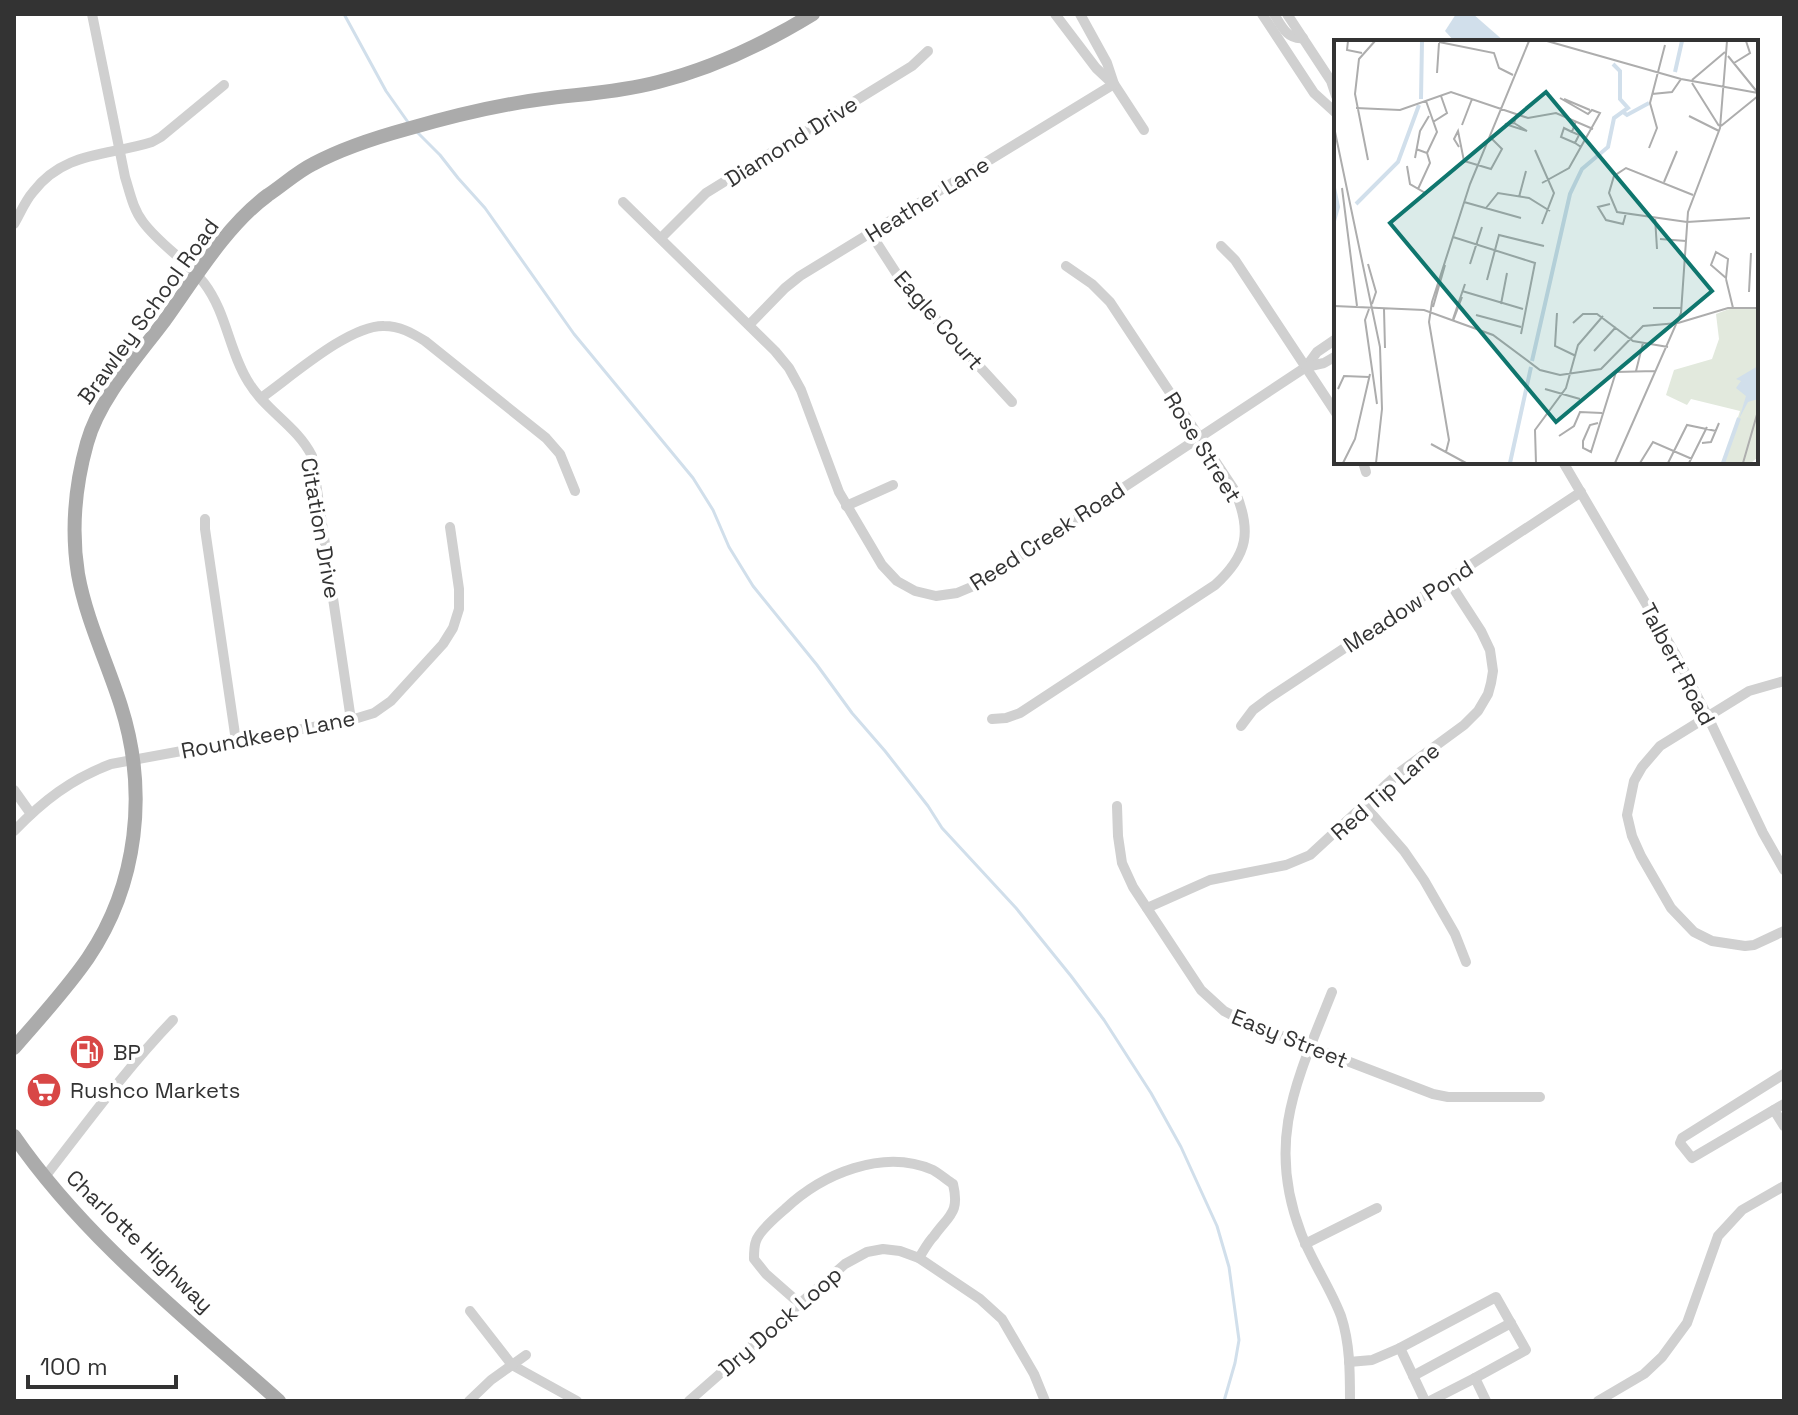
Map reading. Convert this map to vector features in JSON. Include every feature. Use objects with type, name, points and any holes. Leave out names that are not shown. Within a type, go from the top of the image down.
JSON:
[{"type":"main road","name":"Brawley School Road","points":[[14,1048],[62,993],[108,924],[122,887],[134,839],[137,810],[133,760],[122,708],[79,575],[74,522],[79,477],[88,439],[117,386],[230,232],[263,199],[309,166],[350,146],[497,106],[666,80],[743,53],[813,14]]},
{"type":"main road","name":"Charlotte Highway","points":[[14,1136],[44,1178],[83,1223],[279,1401]]},
{"type":"street","name":"Citation Drive","points":[[92,14],[132,203],[144,223],[207,287],[225,322],[239,367],[250,386],[295,430],[312,456],[351,720]]},
{"type":"street","points":[[1055,14],[1096,68],[1114,84]]},
{"type":"street","points":[[1080,14],[1107,63],[1114,84],[1144,130]]},
{"type":"street","points":[[1262,14],[1314,93],[1334,111]]},
{"type":"street","points":[[1274,14],[1289,36],[1303,38]]},
{"type":"street","points":[[1287,14],[1334,90]]},
{"type":"street","name":"Diamond Drive","points":[[661,238],[706,193],[912,66],[928,51]]},
{"type":"street","name":"Heather Lane","points":[[749,325],[792,282],[1114,84]]},
{"type":"street","points":[[14,224],[31,193],[47,176],[66,163],[141,145],[161,137],[224,85]]},
{"type":"street","name":"Reed Creek Road","points":[[623,202],[789,368],[801,390],[839,492],[882,565],[897,581],[915,591],[936,596],[957,593],[976,585],[1306,367],[1317,352],[1334,340]]},
{"type":"street","name":"Eagle Court","points":[[871,234],[902,282],[1012,402]]},
{"type":"street","points":[[1221,246],[1235,260],[1334,410]]},
{"type":"street","name":"Rose Street","points":[[992,719],[1020,713],[1215,585],[1231,571],[1241,552],[1245,532],[1243,511],[1235,491],[1110,302],[1092,284],[1066,266]]},
{"type":"street","points":[[261,398],[343,339],[363,329],[385,326],[406,330],[425,341],[546,438],[560,454],[575,491]]},
{"type":"street","name":"Reed Creek Road","points":[[1306,367],[1334,357]]},
{"type":"street","name":"Talbert Road","points":[[1564,464],[1676,655],[1784,870]]},
{"type":"street","points":[[846,506],[893,485]]},
{"type":"street","name":"Meadow Pond","points":[[1241,726],[1253,710],[1269,698],[1581,492]]},
{"type":"street","points":[[205,519],[236,741]]},
{"type":"street","name":"Roundkeep Lane","points":[[14,831],[63,788],[87,773],[111,764],[351,720],[374,713],[391,701],[443,644],[453,628],[459,609],[459,589],[450,527]]},
{"type":"street","name":"Red Tip Lane","points":[[1147,908],[1210,880],[1297,861],[1310,855],[1400,772],[1464,725],[1478,711],[1488,694],[1493,671],[1490,650],[1448,580]]},
{"type":"street","points":[[1784,681],[1749,691],[1660,746],[1634,781],[1628,809],[1632,836],[1641,856],[1671,908],[1694,932],[1712,941],[1745,946],[1784,931]]},
{"type":"street","points":[[14,790],[31,814]]},
{"type":"street","points":[[1364,805],[1417,868],[1455,934],[1466,962]]},
{"type":"street","name":"Easy Street","points":[[1117,806],[1122,863],[1133,887],[1201,990],[1224,1011],[1433,1094],[1448,1097],[1540,1097]]},
{"type":"street","points":[[1332,992],[1292,1099],[1284,1164],[1290,1202],[1305,1244],[1341,1316],[1348,1345],[1350,1401]]},
{"type":"street","points":[[44,1178],[143,1052],[173,1020]]},
{"type":"street","points":[[1784,1074],[1682,1138],[1680,1143],[1692,1158],[1784,1104]]},
{"type":"street","points":[[1774,1110],[1784,1126]]},
{"type":"street","points":[[799,1303],[754,1259],[756,1239],[797,1197],[822,1180],[851,1169],[879,1163],[909,1164],[933,1170],[953,1184],[957,1200],[951,1217],[919,1258]]},
{"type":"street","points":[[1598,1401],[1644,1374],[1662,1357],[1687,1323],[1718,1236],[1742,1210],[1784,1186]]},
{"type":"street","points":[[1305,1244],[1377,1208]]},
{"type":"street","name":"Dry Dock Loop","points":[[689,1401],[845,1264],[867,1252],[883,1249],[919,1258],[980,1299],[1002,1319],[1034,1374],[1045,1401]]},
{"type":"street","points":[[1349,1362],[1372,1360],[1400,1348],[1496,1297],[1526,1350],[1428,1401],[1400,1348]]},
{"type":"street","points":[[470,1311],[512,1365],[577,1401]]},
{"type":"street","points":[[1413,1376],[1511,1323]]},
{"type":"street","points":[[469,1401],[491,1380],[526,1355]]},
{"type":"street","points":[[1475,1378],[1486,1401]]},
{"type":"shaded area","points":[[1456,14],[1473,14],[1503,40],[1453,40],[1445,31]]},
{"type":"waterway","points":[[344,14],[386,91],[410,125]]},
{"type":"waterway","points":[[415,130],[485,208],[574,334],[693,478],[753,586],[928,806],[942,828],[1016,908],[1071,976],[1104,1020],[1151,1093],[1181,1147],[1217,1226],[1229,1267],[1239,1340],[1224,1401]]},
{"type":"place","name":"BP","points":[[87,1052]]},
{"type":"place","name":"Rushco Markets","points":[[44,1090]]}]
